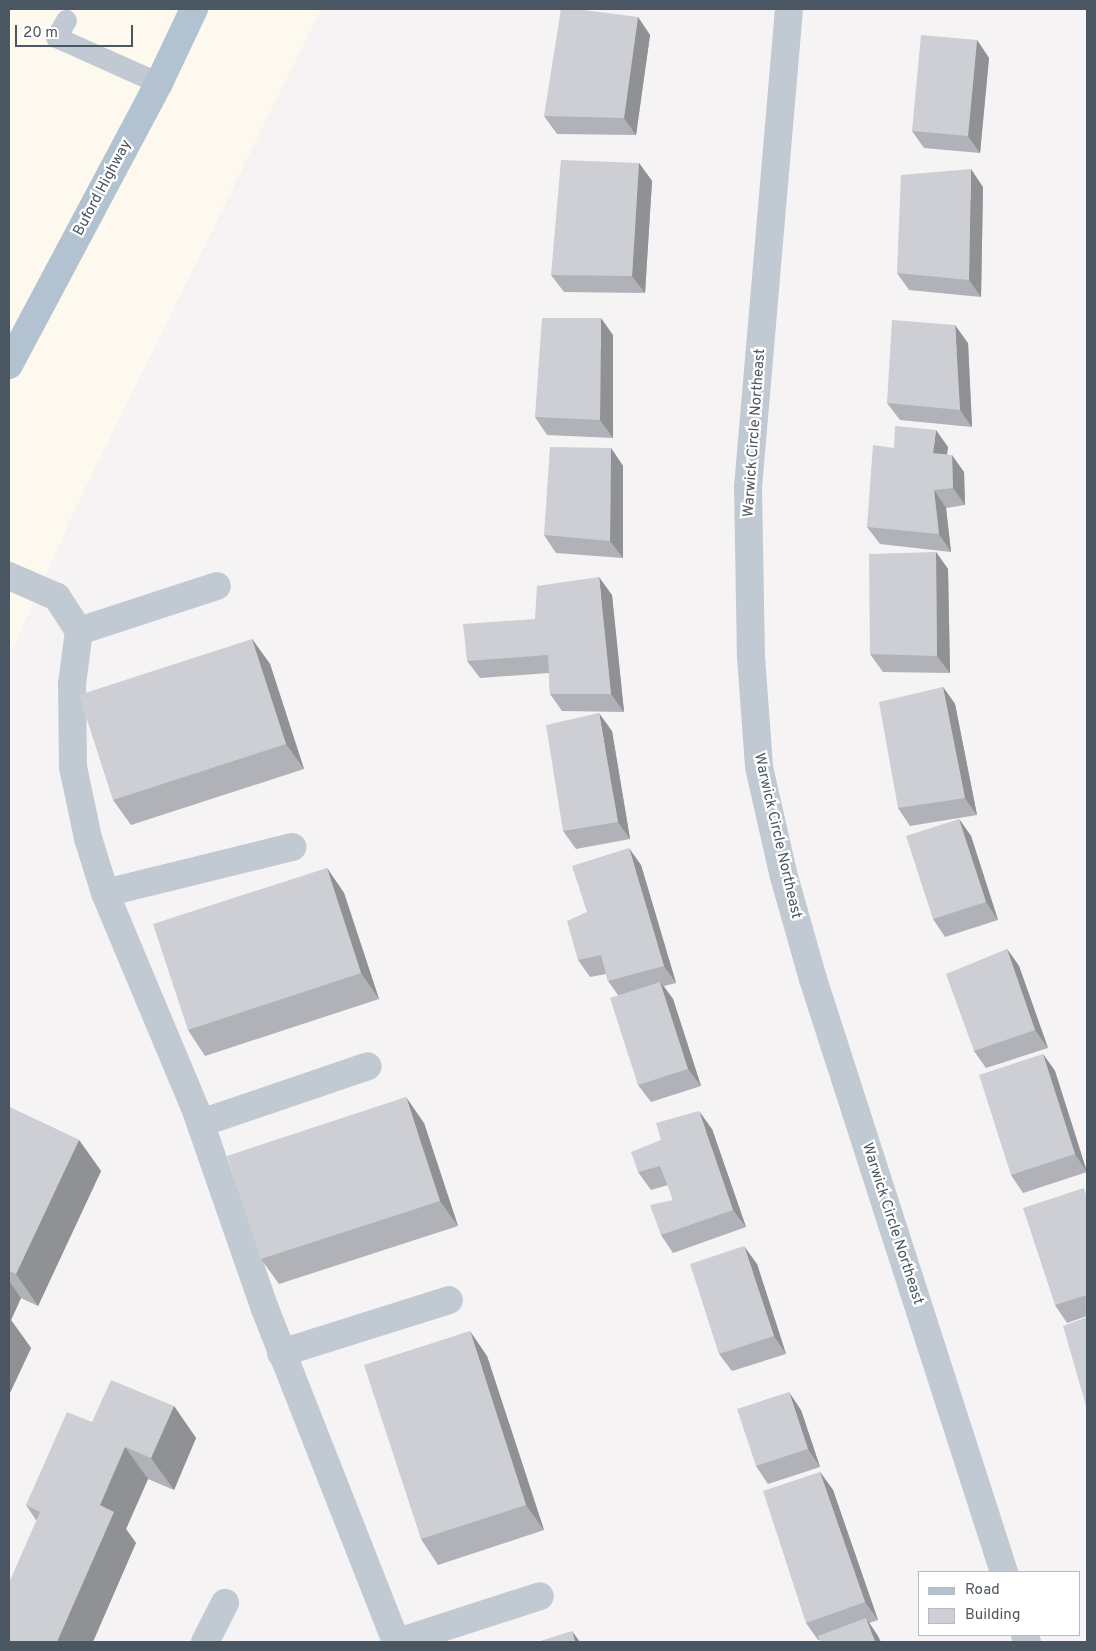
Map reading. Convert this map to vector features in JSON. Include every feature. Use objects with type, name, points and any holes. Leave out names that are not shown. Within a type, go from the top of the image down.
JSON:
[{"type":"main road","name":"Buford Highway","points":[[9,365],[159,83],[194,9]]},
{"type":"street","name":"Warwick Circle Northeast","points":[[790,9],[748,487],[751,657],[759,767],[812,979],[1004,1571]]},
{"type":"street","points":[[9,576],[57,597],[79,632],[72,684],[73,766],[88,838],[105,893],[201,1123],[281,1353],[397,1642],[540,1596]]},
{"type":"street","points":[[79,632],[217,586]]},
{"type":"street","points":[[105,893],[292,847]]},
{"type":"street","points":[[201,1123],[368,1066]]},
{"type":"street","points":[[281,1353],[448,1300]]},
{"type":"street","points":[[205,1642],[224,1602]]},
{"type":"lane","points":[[66,20],[56,37],[159,83]]},
{"type":"shaded area","points":[[9,9],[321,9],[80,499],[9,657]]},
{"type":"building","points":[[561,9],[576,9],[638,17],[624,118],[544,116]]},
{"type":"building","points":[[921,35],[977,40],[968,136],[912,131]]},
{"type":"building","points":[[561,160],[639,163],[632,276],[551,275]]},
{"type":"building","points":[[971,169],[969,280],[897,273],[901,175]]},
{"type":"building","points":[[542,318],[601,318],[600,420],[535,417]]},
{"type":"building","points":[[892,320],[955,325],[960,410],[887,403]]},
{"type":"building","points":[[895,426],[936,430],[933,453],[952,455],[953,488],[934,490],[939,534],[867,527],[873,445],[894,448]]},
{"type":"building","points":[[550,447],[611,448],[610,541],[544,535]]},
{"type":"building","points":[[936,552],[937,656],[870,654],[869,554]]},
{"type":"building","points":[[599,577],[611,694],[550,694],[548,655],[467,661],[463,624],[535,619],[537,586]]},
{"type":"building","points":[[252,639],[286,744],[113,800],[79,695]]},
{"type":"building","points":[[943,687],[965,798],[898,808],[879,702]]},
{"type":"building","points":[[599,713],[618,822],[563,831],[546,725]]},
{"type":"building","points":[[959,819],[986,902],[933,919],[906,836]]},
{"type":"building","points":[[629,848],[664,966],[608,981],[601,955],[578,960],[567,921],[587,912],[572,866]]},
{"type":"building","points":[[327,868],[361,973],[188,1030],[153,924]]},
{"type":"building","points":[[1007,949],[1035,1030],[974,1051],[946,974]]},
{"type":"building","points":[[660,982],[688,1069],[638,1085],[610,998]]},
{"type":"building","points":[[1043,1054],[1075,1154],[1011,1175],[979,1075]]},
{"type":"building","points":[[406,1097],[440,1201],[261,1259],[227,1156]]},
{"type":"building","points":[[9,1107],[79,1140],[16,1274],[9,1271]]},
{"type":"building","points":[[699,1111],[733,1210],[661,1235],[650,1205],[673,1200],[660,1166],[638,1172],[631,1152],[661,1140],[656,1123]]},
{"type":"building","points":[[1084,1188],[1087,1198],[1087,1295],[1055,1305],[1023,1208]]},
{"type":"building","points":[[744,1246],[774,1336],[719,1354],[690,1264]]},
{"type":"building","points":[[1087,1317],[1087,1409],[1063,1326]]},
{"type":"building","points":[[470,1331],[526,1505],[421,1539],[364,1365]]},
{"type":"building","points":[[111,1380],[174,1406],[151,1458],[125,1447],[100,1505],[114,1512],[57,1642],[9,1642],[9,1583],[40,1512],[26,1505],[67,1412],[92,1422]]},
{"type":"building","points":[[789,1392],[808,1449],[756,1466],[737,1409]]},
{"type":"building","points":[[820,1472],[865,1602],[806,1623],[763,1491]]},
{"type":"building","points":[[866,1618],[875,1642],[820,1642],[818,1636]]},
{"type":"building","points":[[572,1631],[575,1642],[537,1642]]}]
